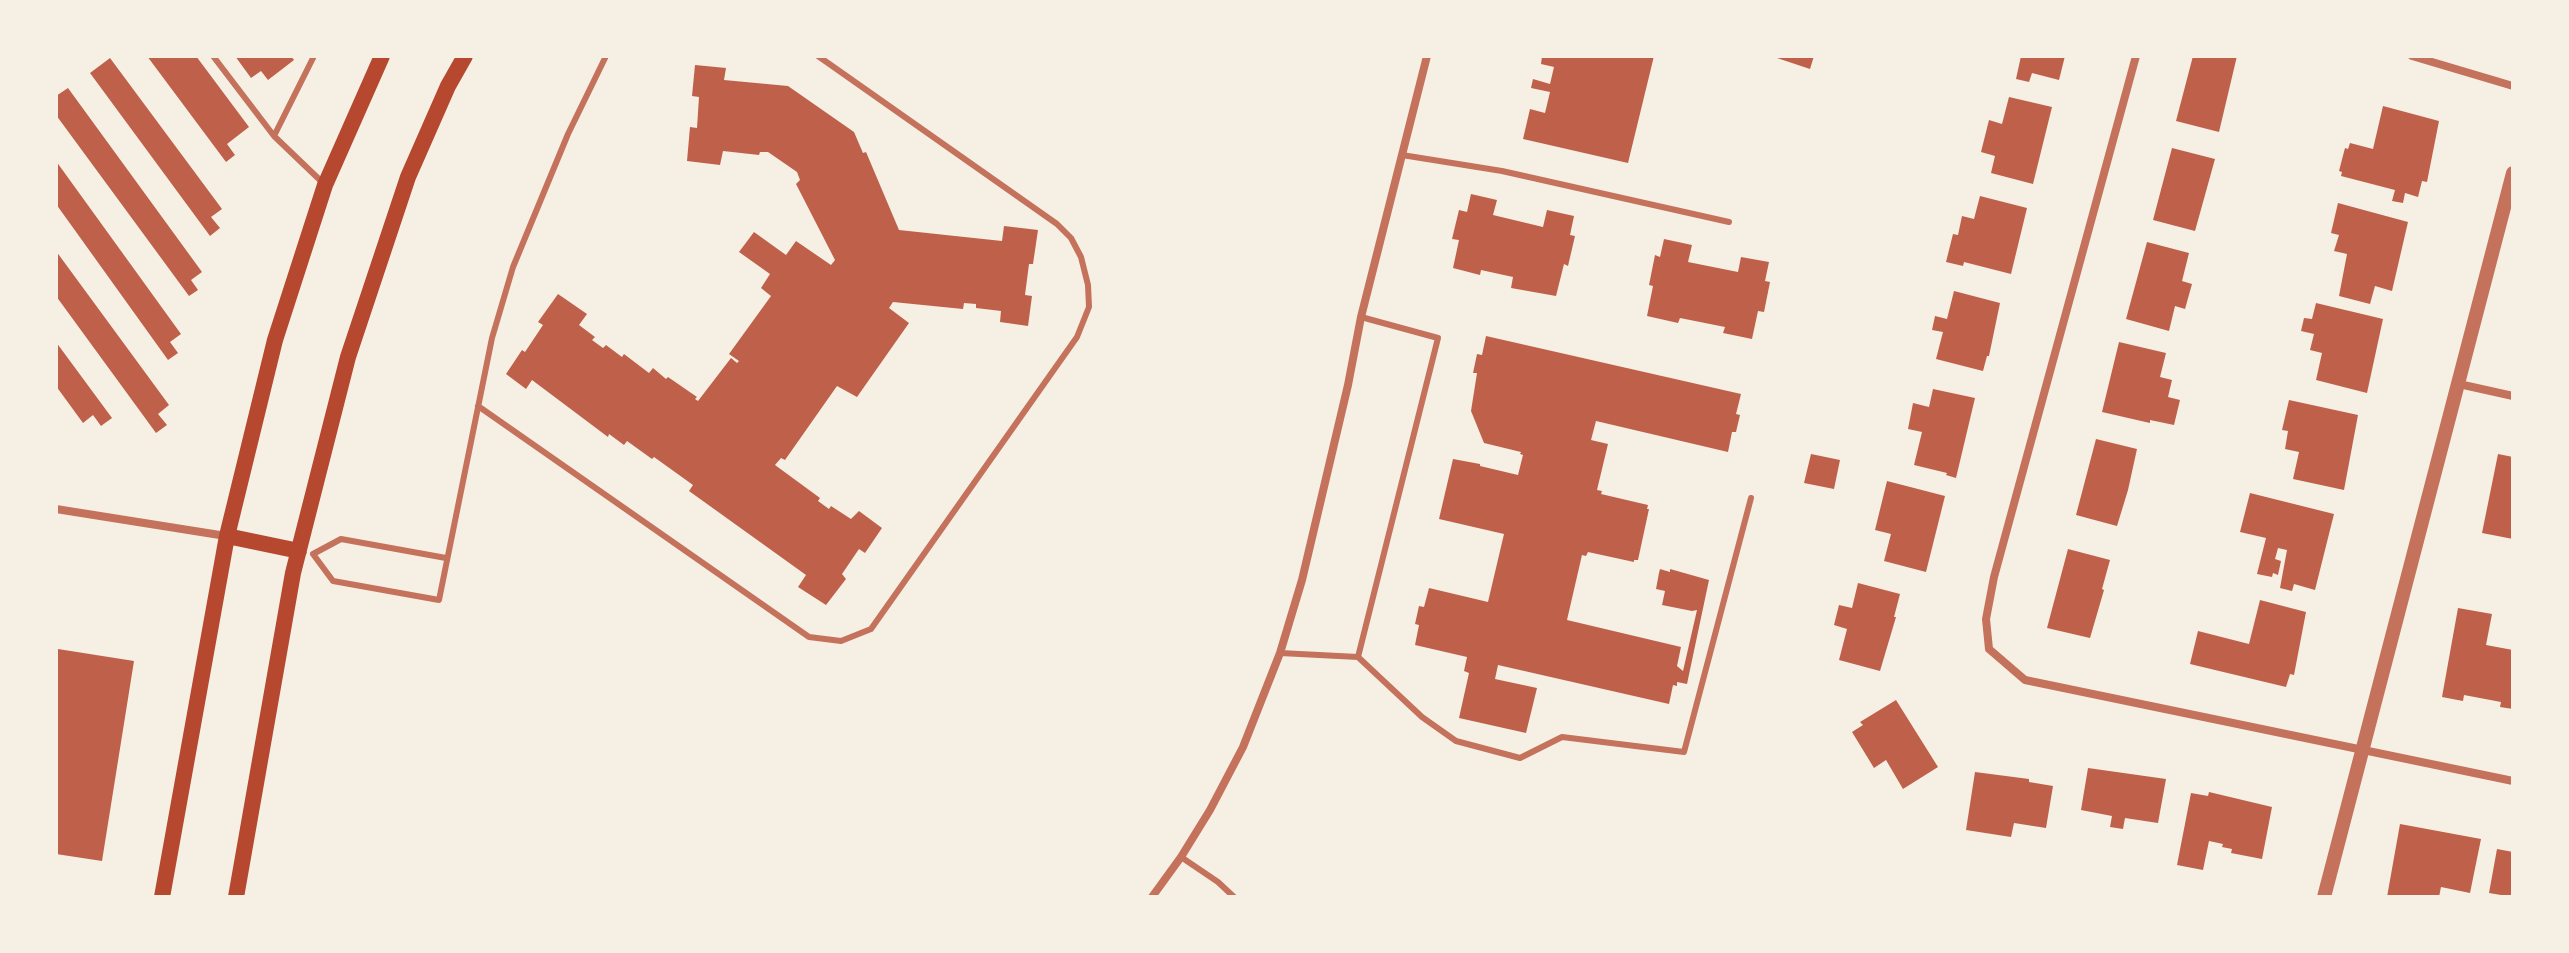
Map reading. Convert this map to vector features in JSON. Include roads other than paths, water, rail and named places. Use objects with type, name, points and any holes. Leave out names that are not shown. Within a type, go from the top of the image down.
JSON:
[{"type":"main road","points":[[162,897],[227,536],[275,340],[325,185],[382,56]]},
{"type":"main road","points":[[236,897],[299,551],[348,357],[408,177],[448,86],[465,56]]},
{"type":"main road","points":[[227,536],[299,551]]},
{"type":"street","points":[[1152,897],[1210,810],[1243,747],[1280,653],[1302,580],[1361,317],[1427,56]]},
{"type":"street","points":[[2136,56],[1994,577],[1986,619],[1989,649],[2025,680],[2513,781]]},
{"type":"street","points":[[2412,56],[2513,86]]},
{"type":"street","points":[[2324,897],[2513,173]]},
{"type":"street","points":[[2459,384],[2513,396]]},
{"type":"street","points":[[56,509],[227,536]]},
{"type":"lane","points":[[213,56],[274,136],[325,185]]},
{"type":"lane","points":[[274,136],[314,56]]},
{"type":"lane","points":[[446,558],[341,539],[313,554],[333,581],[439,600],[492,338],[513,267],[568,134],[606,56]]},
{"type":"lane","points":[[478,406],[809,637],[841,641],[871,629],[1077,337],[1089,307],[1088,285],[1081,257],[1071,238],[1057,224],[818,56]]},
{"type":"lane","points":[[1402,155],[1502,171],[1729,222]]},
{"type":"lane","points":[[1358,657],[1438,338],[1361,317]]},
{"type":"lane","points":[[1280,653],[1358,657],[1422,717],[1456,741],[1520,758],[1562,737],[1684,752],[1751,498]]},
{"type":"lane","points":[[1181,857],[1234,897]]}]
